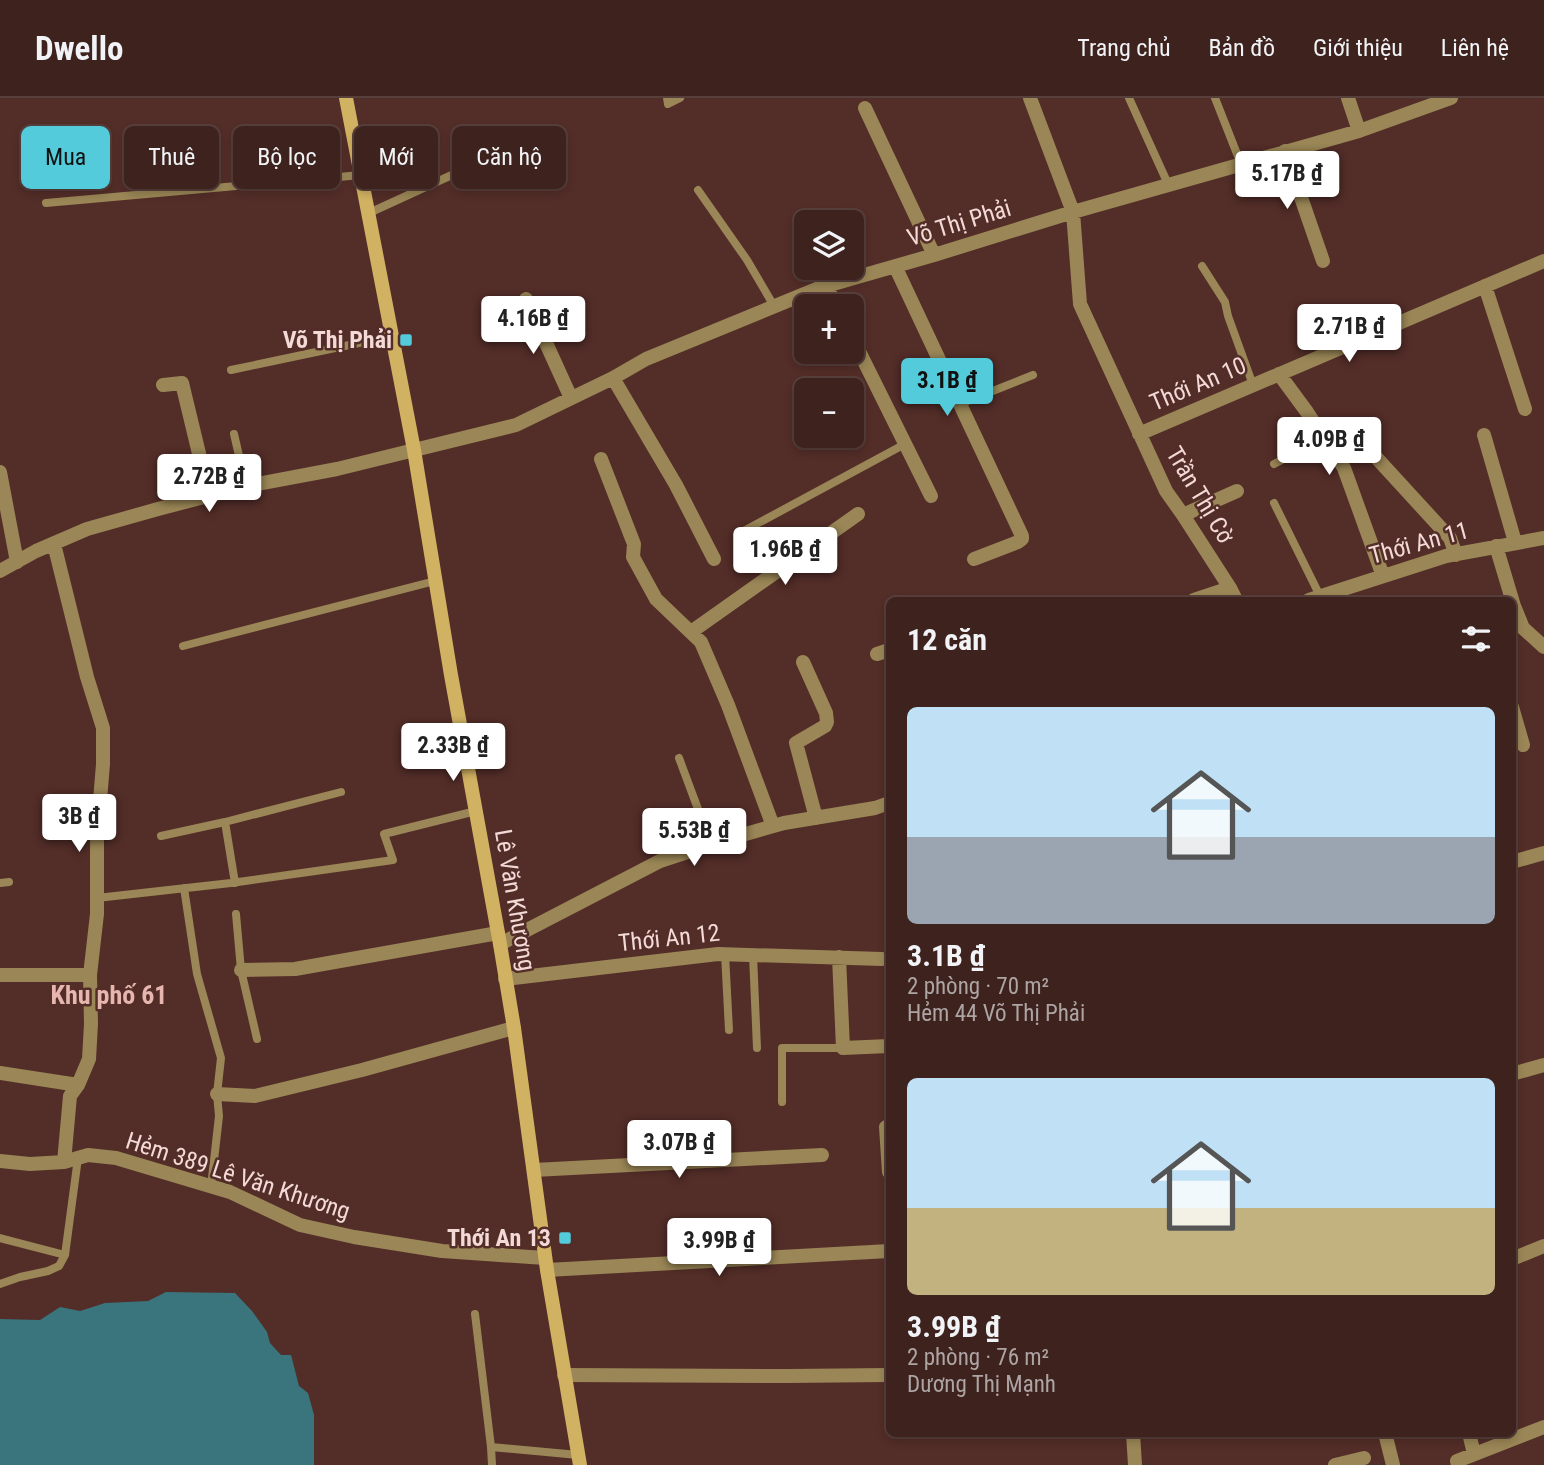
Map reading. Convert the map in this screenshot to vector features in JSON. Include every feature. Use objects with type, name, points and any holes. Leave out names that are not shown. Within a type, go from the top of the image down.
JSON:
[{"type":"main road","name":"Lê Văn Khương","points":[[346,98],[354,136]]},
{"type":"main road","name":"Lê Văn Khương","points":[[365,189],[414,450],[499,938],[546,1264],[579,1460]]},
{"type":"street","name":"Trần Thị Cờ","points":[[1030,98],[1073,212],[1080,304],[1166,491],[1233,594]]},
{"type":"street","points":[[1348,98],[1359,131]]},
{"type":"street","name":"Võ Thị Phải","points":[[0,571],[87,529],[246,486],[337,469],[516,425],[646,359],[826,286],[1168,184],[1359,131],[1422,103],[1451,98]]},
{"type":"street","points":[[865,108],[934,255]]},
{"type":"street","points":[[1285,151],[1323,261]]},
{"type":"street","name":"Thới An 10","points":[[1139,434],[1544,261]]},
{"type":"street","points":[[895,266],[1022,536],[1018,542],[974,559]]},
{"type":"street","points":[[826,286],[830,294]]},
{"type":"street","points":[[1485,286],[1525,409]]},
{"type":"street","points":[[526,299],[571,398]]},
{"type":"street","points":[[864,361],[932,496]]},
{"type":"street","points":[[1279,374],[1344,468],[1383,576]]},
{"type":"street","points":[[613,378],[676,485],[714,559]]},
{"type":"street","points":[[163,386],[182,383],[209,495]]},
{"type":"street","points":[[1484,435],[1515,542]]},
{"type":"street","points":[[1362,442],[1450,538],[1456,555]]},
{"type":"street","points":[[601,459],[634,544],[633,557],[656,598],[701,642],[773,826]]},
{"type":"street","points":[[0,472],[17,562]]},
{"type":"street","points":[[1183,515],[1237,491]]},
{"type":"street","points":[[691,632],[858,514]]},
{"type":"street","name":"Thới An 11","points":[[1323,597],[1342,595],[1383,576],[1456,555],[1544,538]]},
{"type":"street","points":[[54,544],[87,677],[103,728],[97,838],[97,914],[90,975],[89,1059],[70,1096],[71,1160]]},
{"type":"street","points":[[1496,546],[1511,597]]},
{"type":"street","points":[[1214,597],[1233,594]]},
{"type":"street","points":[[1516,611],[1523,628],[1544,648]]},
{"type":"street","points":[[803,662],[826,713],[827,722],[825,726],[796,743],[816,818]]},
{"type":"street","points":[[1516,720],[1523,744]]},
{"type":"street","points":[[241,970],[295,969],[499,938],[660,861],[773,826],[886,804]]},
{"type":"street","points":[[1516,861],[1544,853]]},
{"type":"street","name":"Thới An 12","points":[[505,979],[725,954],[882,959]]},
{"type":"street","points":[[839,957],[843,1048],[886,1046]]},
{"type":"street","points":[[0,975],[90,975]]},
{"type":"street","points":[[217,1094],[264,1094],[514,1028]]},
{"type":"street","points":[[1516,1072],[1544,1065]]},
{"type":"street","points":[[0,1073],[78,1085]]},
{"type":"street","name":"Hẻm 389 Lê Văn Khương","points":[[0,1161],[30,1164],[71,1160],[88,1155],[116,1158],[230,1192],[300,1225],[442,1251],[546,1264],[886,1251]]},
{"type":"street","points":[[534,1170],[822,1155]]},
{"type":"street","points":[[1516,1257],[1544,1246]]},
{"type":"street","points":[[564,1375],[886,1375]]},
{"type":"street","points":[[1458,1465],[1457,1461],[1544,1427]]},
{"type":"street","points":[[1133,1437],[1135,1465]]},
{"type":"street","points":[[1386,1437],[1393,1465]]},
{"type":"street","points":[[1470,1437],[1474,1454]]},
{"type":"street","points":[[1335,1465],[1364,1458]]},
{"type":"lane","points":[[667,98],[668,104],[680,98]]},
{"type":"lane","points":[[1129,98],[1168,184]]},
{"type":"lane","points":[[1215,98],[1241,164]]},
{"type":"lane","points":[[369,213],[452,175]]},
{"type":"lane","points":[[46,203],[354,176]]},
{"type":"lane","points":[[698,190],[747,260],[774,306]]},
{"type":"lane","points":[[1202,266],[1225,302],[1253,386]]},
{"type":"lane","points":[[231,370],[392,336]]},
{"type":"lane","points":[[960,404],[1033,375]]},
{"type":"lane","points":[[234,435],[246,486]]},
{"type":"lane","points":[[1274,464],[1324,438]]},
{"type":"lane","points":[[740,533],[905,444]]},
{"type":"lane","points":[[1274,503],[1314,597]]},
{"type":"lane","points":[[183,646],[435,581]]},
{"type":"lane","points":[[679,758],[711,844]]},
{"type":"lane","points":[[161,836],[341,792]]},
{"type":"lane","points":[[97,898],[235,883],[393,860],[384,834],[476,811]]},
{"type":"lane","points":[[225,822],[235,883]]},
{"type":"lane","points":[[184,888],[197,974],[221,1058],[217,1094],[219,1116],[211,1187]]},
{"type":"lane","points":[[236,915],[241,970],[257,1039]]},
{"type":"lane","points":[[725,954],[729,1030]]},
{"type":"lane","points":[[753,955],[757,1048]]},
{"type":"lane","points":[[782,1102],[782,1048],[843,1048]]},
{"type":"lane","points":[[0,1284],[59,1266],[65,1255],[71,1160]]},
{"type":"lane","points":[[0,1238],[65,1255]]},
{"type":"lane","points":[[475,1314],[492,1465]]},
{"type":"lane","points":[[491,1447],[579,1460]]},
{"type":"water","points":[[166,1292],[235,1293],[267,1332],[270,1343],[281,1355],[291,1355],[299,1386],[308,1393],[314,1415],[314,1465],[0,1465],[0,1319],[40,1320],[60,1307],[80,1311],[105,1303],[148,1301]]},
{"type":"place","name":"Võ Thị Phải","points":[[406,340]]},
{"type":"place","name":"Thới An 13","points":[[565,1238]]},
{"type":"district","name":"Khu phố 61","points":[[109,995]]}]
